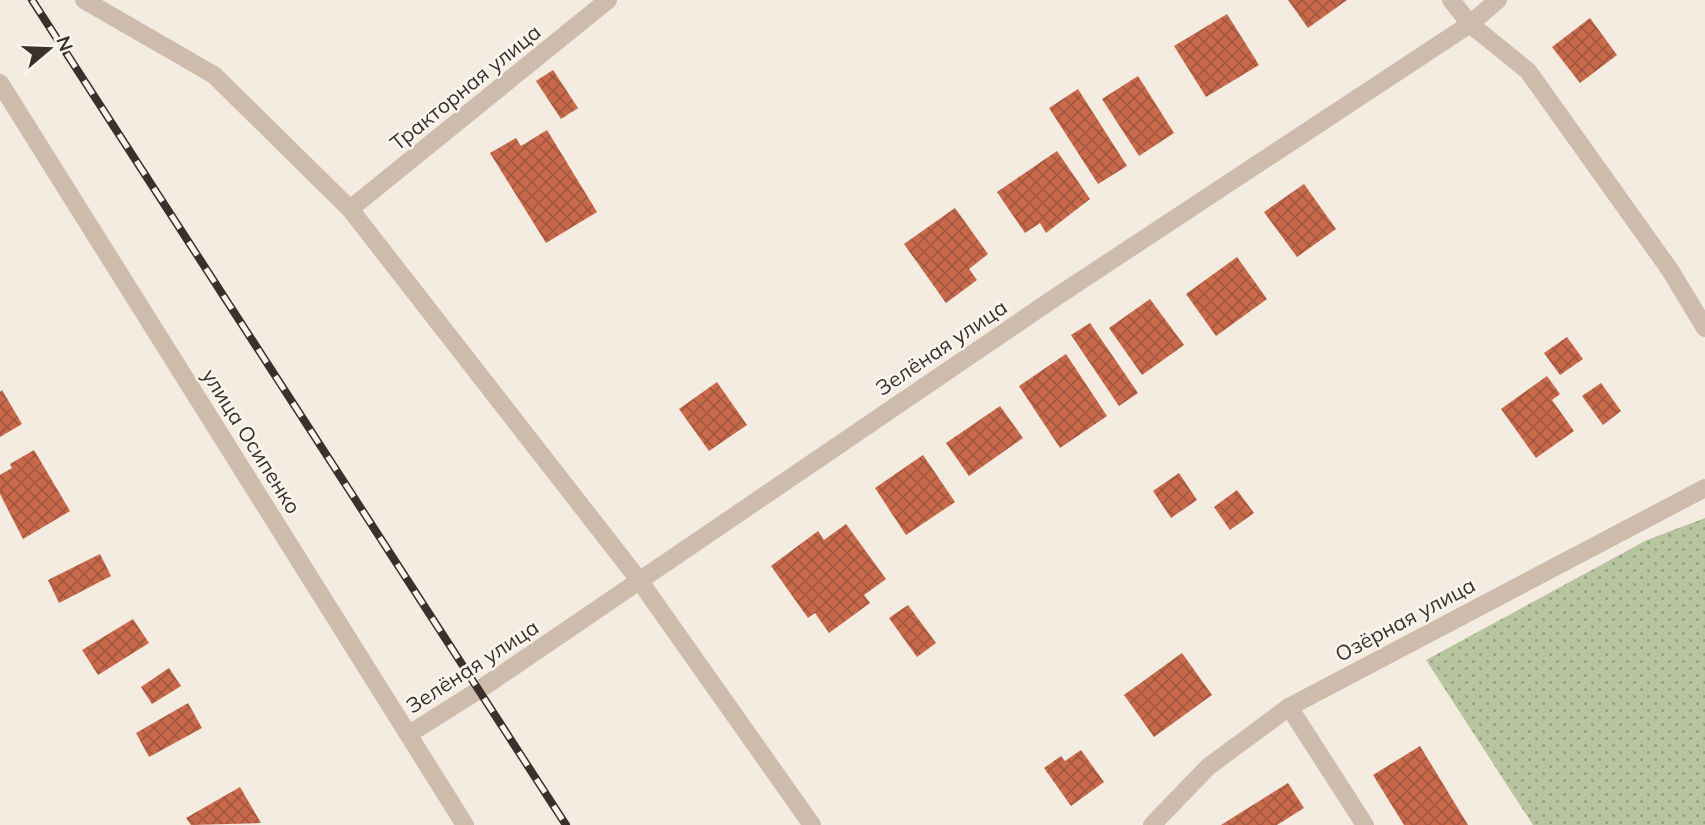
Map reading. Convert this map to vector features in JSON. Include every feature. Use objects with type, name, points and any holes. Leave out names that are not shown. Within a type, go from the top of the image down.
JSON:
[{"type":"street","points":[[84,0],[214,75],[350,209],[639,580],[812,825]]},
{"type":"street","name":"Тракторная улица","points":[[350,209],[608,0]]},
{"type":"street","points":[[1451,0],[1470,24],[1528,71],[1670,270],[1705,328]]},
{"type":"street","name":"Зелёная улица","points":[[409,734],[1056,296],[1470,24],[1498,0]]},
{"type":"street","name":"улица Осипенко","points":[[0,83],[465,825]]},
{"type":"street","name":"Озёрная улица","points":[[1152,825],[1208,768],[1289,707],[1705,488]]},
{"type":"street","points":[[1289,707],[1365,825]]},
{"type":"green space","points":[[1705,518],[1705,825],[1533,825],[1426,660],[1647,540]]},
{"type":"building","points":[[1288,0],[1347,0],[1308,28]]},
{"type":"building","points":[[1227,14],[1259,65],[1206,97],[1174,46]]},
{"type":"building","points":[[1590,18],[1617,55],[1580,83],[1552,47]]},
{"type":"building","points":[[553,70],[578,108],[561,119],[536,81]]},
{"type":"building","points":[[1138,76],[1174,133],[1139,156],[1102,99]]},
{"type":"building","points":[[1078,89],[1127,166],[1098,184],[1049,108]]},
{"type":"building","points":[[547,130],[597,212],[546,243],[490,153],[516,138],[521,146]]},
{"type":"building","points":[[1057,151],[1090,199],[1046,233],[1040,223],[1025,233],[997,192]]},
{"type":"building","points":[[1304,184],[1336,229],[1297,257],[1264,212]]},
{"type":"building","points":[[955,208],[988,254],[969,269],[977,280],[946,303],[904,244]]},
{"type":"building","points":[[1237,257],[1267,299],[1216,336],[1186,294]]},
{"type":"building","points":[[1150,299],[1184,345],[1142,375],[1109,328]]},
{"type":"building","points":[[1090,323],[1138,393],[1119,406],[1071,335]]},
{"type":"building","points":[[1567,337],[1583,359],[1560,375],[1544,353]]},
{"type":"building","points":[[1066,354],[1107,416],[1060,448],[1019,386]]},
{"type":"building","points":[[1547,376],[1560,394],[1552,400],[1574,431],[1536,458],[1501,409]]},
{"type":"building","points":[[717,382],[747,425],[709,451],[679,409]]},
{"type":"building","points":[[1601,383],[1621,411],[1603,425],[1582,396]]},
{"type":"building","points":[[2,390],[22,424],[0,437],[0,392]]},
{"type":"building","points":[[1000,406],[1023,438],[969,476],[946,443]]},
{"type":"building","points":[[34,450],[70,511],[23,539],[0,494],[0,475],[12,468],[10,464]]},
{"type":"building","points":[[923,455],[955,502],[906,535],[875,488]]},
{"type":"building","points":[[1179,473],[1197,500],[1171,518],[1153,491]]},
{"type":"building","points":[[1237,490],[1254,513],[1230,530],[1214,507]]},
{"type":"building","points":[[846,524],[886,579],[864,595],[870,603],[829,633],[815,613],[808,618],[771,566],[818,531],[824,540]]},
{"type":"building","points":[[100,554],[111,576],[59,603],[48,580]]},
{"type":"building","points":[[908,605],[936,643],[917,657],[889,618]]},
{"type":"building","points":[[133,619],[149,643],[98,675],[82,650]]},
{"type":"building","points":[[1182,653],[1212,695],[1154,737],[1124,695]]},
{"type":"building","points":[[169,668],[181,686],[152,704],[141,687]]},
{"type":"building","points":[[188,703],[202,728],[149,757],[136,733]]},
{"type":"building","points":[[1420,746],[1468,825],[1404,825],[1373,775]]},
{"type":"building","points":[[1081,750],[1104,782],[1071,806],[1044,768],[1061,756],[1065,761]]},
{"type":"building","points":[[1288,783],[1304,808],[1277,825],[1221,825]]},
{"type":"building","points":[[240,787],[261,823],[191,825],[186,818]]},
{"type":"railway","points":[[32,0],[566,825]]}]
